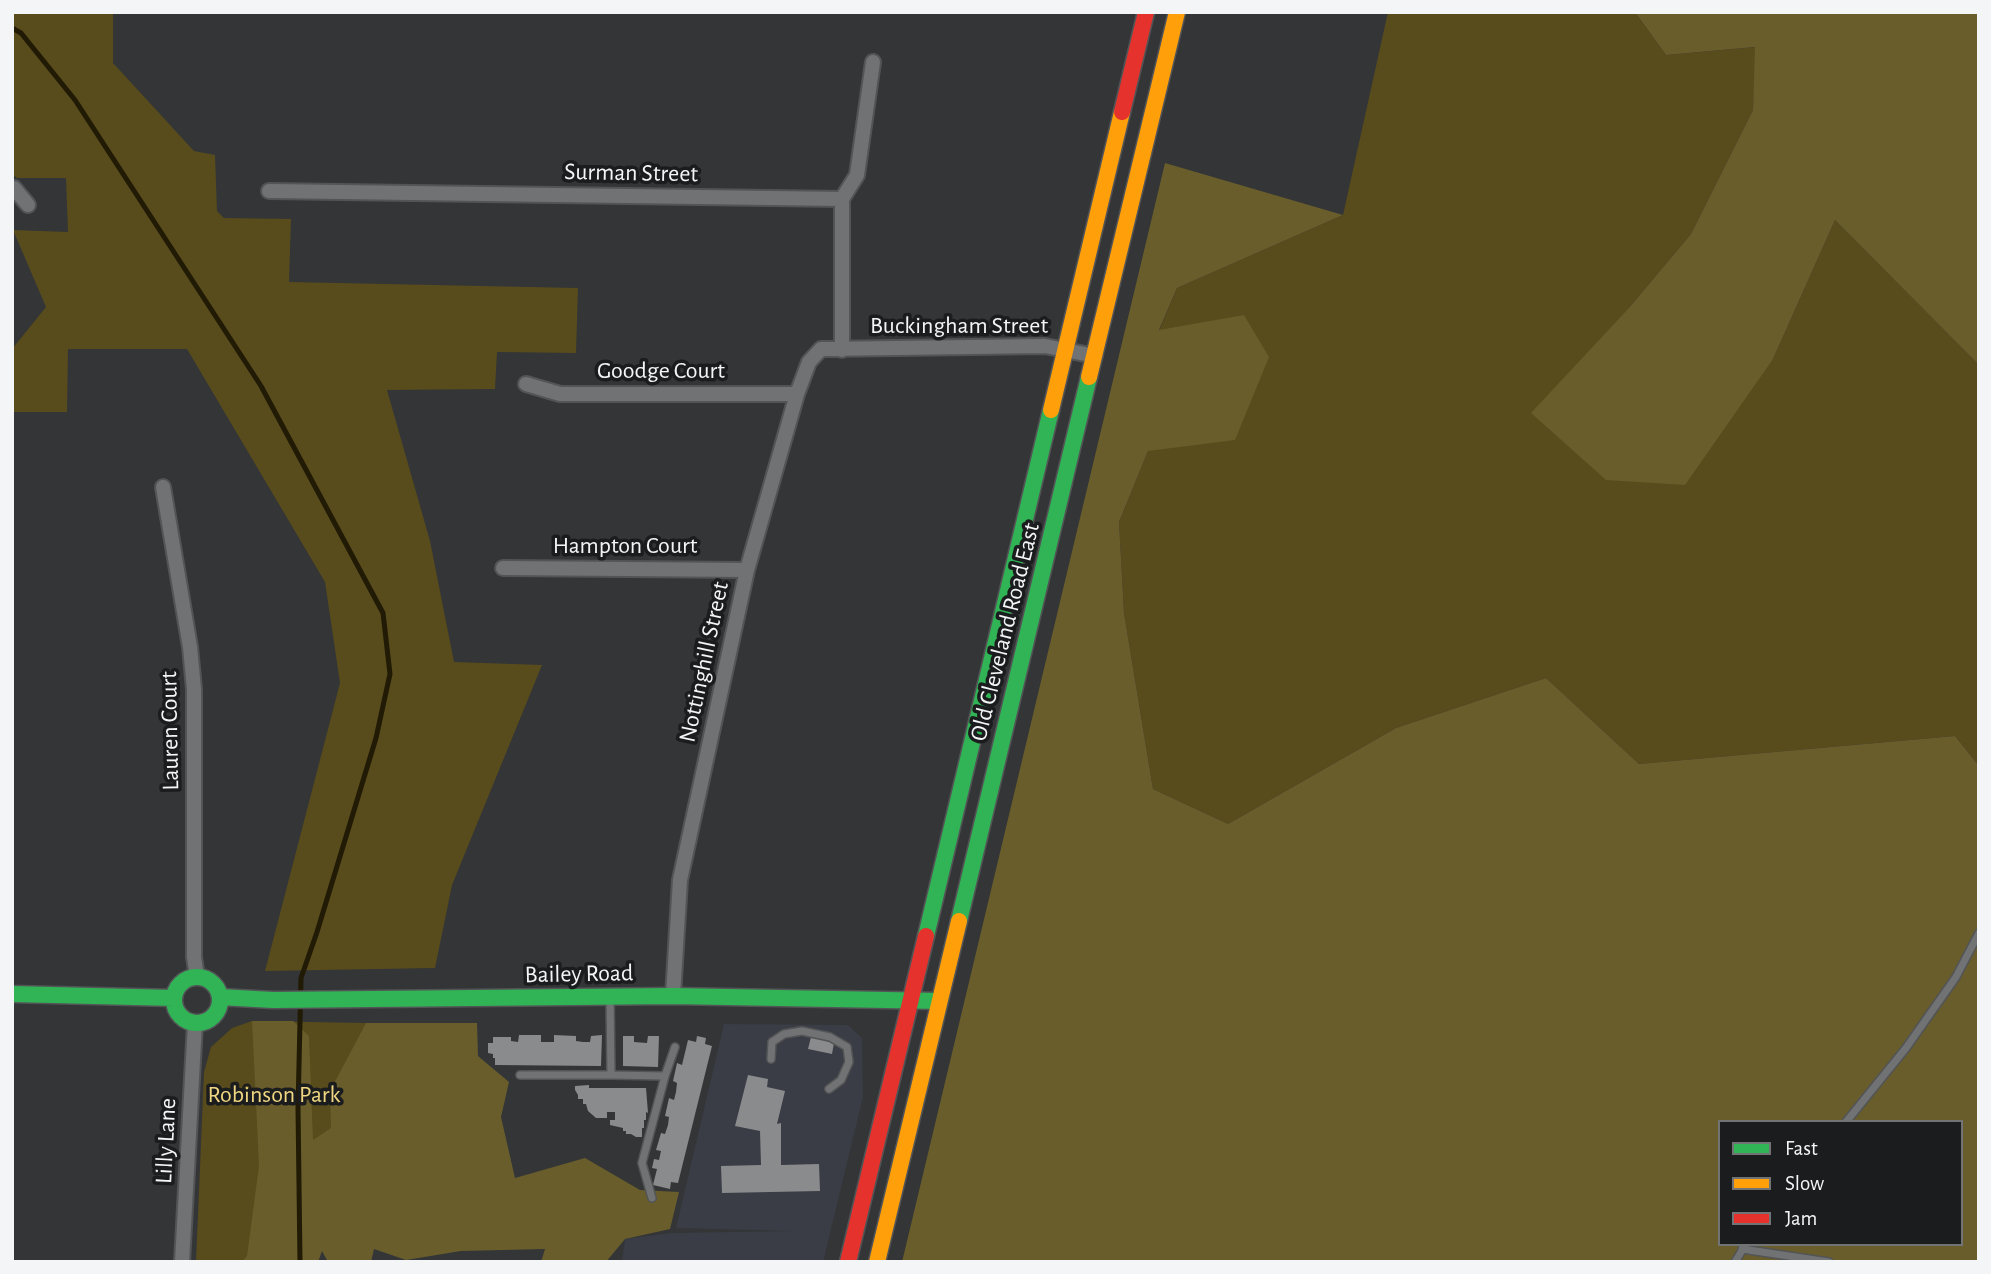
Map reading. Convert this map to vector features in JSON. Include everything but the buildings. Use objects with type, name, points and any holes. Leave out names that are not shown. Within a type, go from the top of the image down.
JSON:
[{"type":"main road","name":"Old Cleveland Road East","points":[[848,1262],[1146,12]]},
{"type":"main road","name":"Old Cleveland Road East","points":[[877,1262],[1177,12]]},
{"type":"main road","points":[[197,977],[214,985],[220,997],[220,1004],[214,1016],[195,1023],[181,1018],[174,1006],[174,998],[178,986],[197,977]]},
{"type":"main road","points":[[12,994],[174,998]]},
{"type":"main road","name":"Bailey Road","points":[[220,997],[273,1000],[673,996],[939,1001]]},
{"type":"street","points":[[842,350],[842,199],[857,175],[873,62]]},
{"type":"street","points":[[12,188],[28,205]]},
{"type":"street","name":"Surman Street","points":[[269,191],[842,199]]},
{"type":"street","name":"Buckingham Street","points":[[821,349],[1045,346],[1095,356]]},
{"type":"street","name":"Nottinghill Street","points":[[673,996],[680,880],[747,570],[797,394],[809,362],[821,349]]},
{"type":"street","name":"Goodge Court","points":[[526,384],[560,394],[797,394]]},
{"type":"street","name":"Lauren Court","points":[[163,487],[190,647],[194,689],[194,957],[197,977]]},
{"type":"street","name":"Hampton Court","points":[[503,568],[747,570]]},
{"type":"street","name":"Lilly Lane","points":[[182,1262],[195,1023]]},
{"type":"lane","points":[[1848,1120],[1913,1038],[1956,977],[1979,933]]},
{"type":"lane","points":[[610,997],[611,1075]]},
{"type":"lane","points":[[771,1059],[772,1042],[784,1034],[802,1031],[830,1037],[847,1047],[849,1062],[841,1080],[829,1089]]},
{"type":"lane","points":[[652,1198],[642,1163],[675,1047]]},
{"type":"lane","points":[[520,1075],[665,1076]]},
{"type":"lane","points":[[1735,1262],[1744,1247],[1829,1262]]},
{"type":"shaded area","points":[[724,1024],[848,1025],[862,1038],[863,1097],[823,1262],[622,1262],[625,1239],[671,1233],[794,1231],[676,1228]]},
{"type":"green space","points":[[12,12],[113,12],[113,63],[194,151],[215,155],[217,211],[224,218],[291,219],[289,282],[578,288],[576,353],[497,352],[495,389],[387,390],[430,541],[454,662],[542,665],[452,885],[435,968],[265,971],[340,683],[325,582],[187,349],[68,349],[67,412],[12,412],[12,349],[46,307],[13,230],[68,232],[66,178],[17,178],[12,174]]},
{"type":"green space","points":[[1388,12],[1635,12],[1666,55],[1756,47],[1753,110],[1691,234],[1628,309],[1773,359],[1835,220],[1979,365],[1979,766],[1955,736],[1639,764],[1546,678],[1396,728],[1228,824],[1153,789],[1124,613],[1119,522],[1148,451],[1159,331],[1177,288],[1343,215]]},
{"type":"green space","points":[[1635,12],[1979,12],[1979,365],[1835,220],[1773,359],[1685,485],[1606,480],[1531,413],[1628,309],[1691,234],[1753,110],[1755,47],[1666,55]]},
{"type":"green space","points":[[1165,163],[1343,215],[1177,288],[1159,330],[1244,315],[1269,357],[1235,440],[1148,451],[1119,522],[1124,613],[1153,789],[1228,824],[1396,728],[1546,678],[1639,764],[1955,736],[1979,766],[1979,1262],[902,1262]]},
{"type":"green space","name":"Robinson Park","points":[[252,1021],[366,1023],[308,1262],[196,1262],[204,1072],[211,1047],[232,1028]]},
{"type":"green space","points":[[252,1021],[293,1021],[309,1036],[313,1140],[331,1128],[330,1091],[366,1023],[477,1023],[478,1056],[509,1082],[501,1117],[515,1178],[585,1158],[640,1190],[679,1192],[670,1229],[625,1239],[606,1262],[541,1262],[545,1249],[461,1251],[406,1260],[374,1249],[371,1262],[328,1262],[322,1251],[318,1262],[242,1262],[247,1256],[259,1166]]},
{"type":"waterway","points":[[12,28],[21,33],[75,100],[261,386],[383,613],[390,674],[376,738],[301,978],[298,1108],[300,1262]]},
{"type":"traffic: fast","points":[[959,921],[1089,377]]},
{"type":"traffic: fast","points":[[926,936],[1051,410]]},
{"type":"traffic: fast","points":[[197,977],[213,984],[220,1000],[213,1016],[197,1023],[181,1016],[174,1000],[181,984],[197,977]]},
{"type":"traffic: fast","points":[[12,994],[174,998]]},
{"type":"traffic: fast","points":[[220,997],[273,1000],[673,996],[939,1001]]},
{"type":"traffic: slow","points":[[1089,377],[1177,12]]},
{"type":"traffic: slow","points":[[1051,410],[1122,112]]},
{"type":"traffic: slow","points":[[877,1262],[959,921]]},
{"type":"traffic: jam","points":[[1122,112],[1146,12]]},
{"type":"traffic: jam","points":[[848,1262],[926,936]]}]
